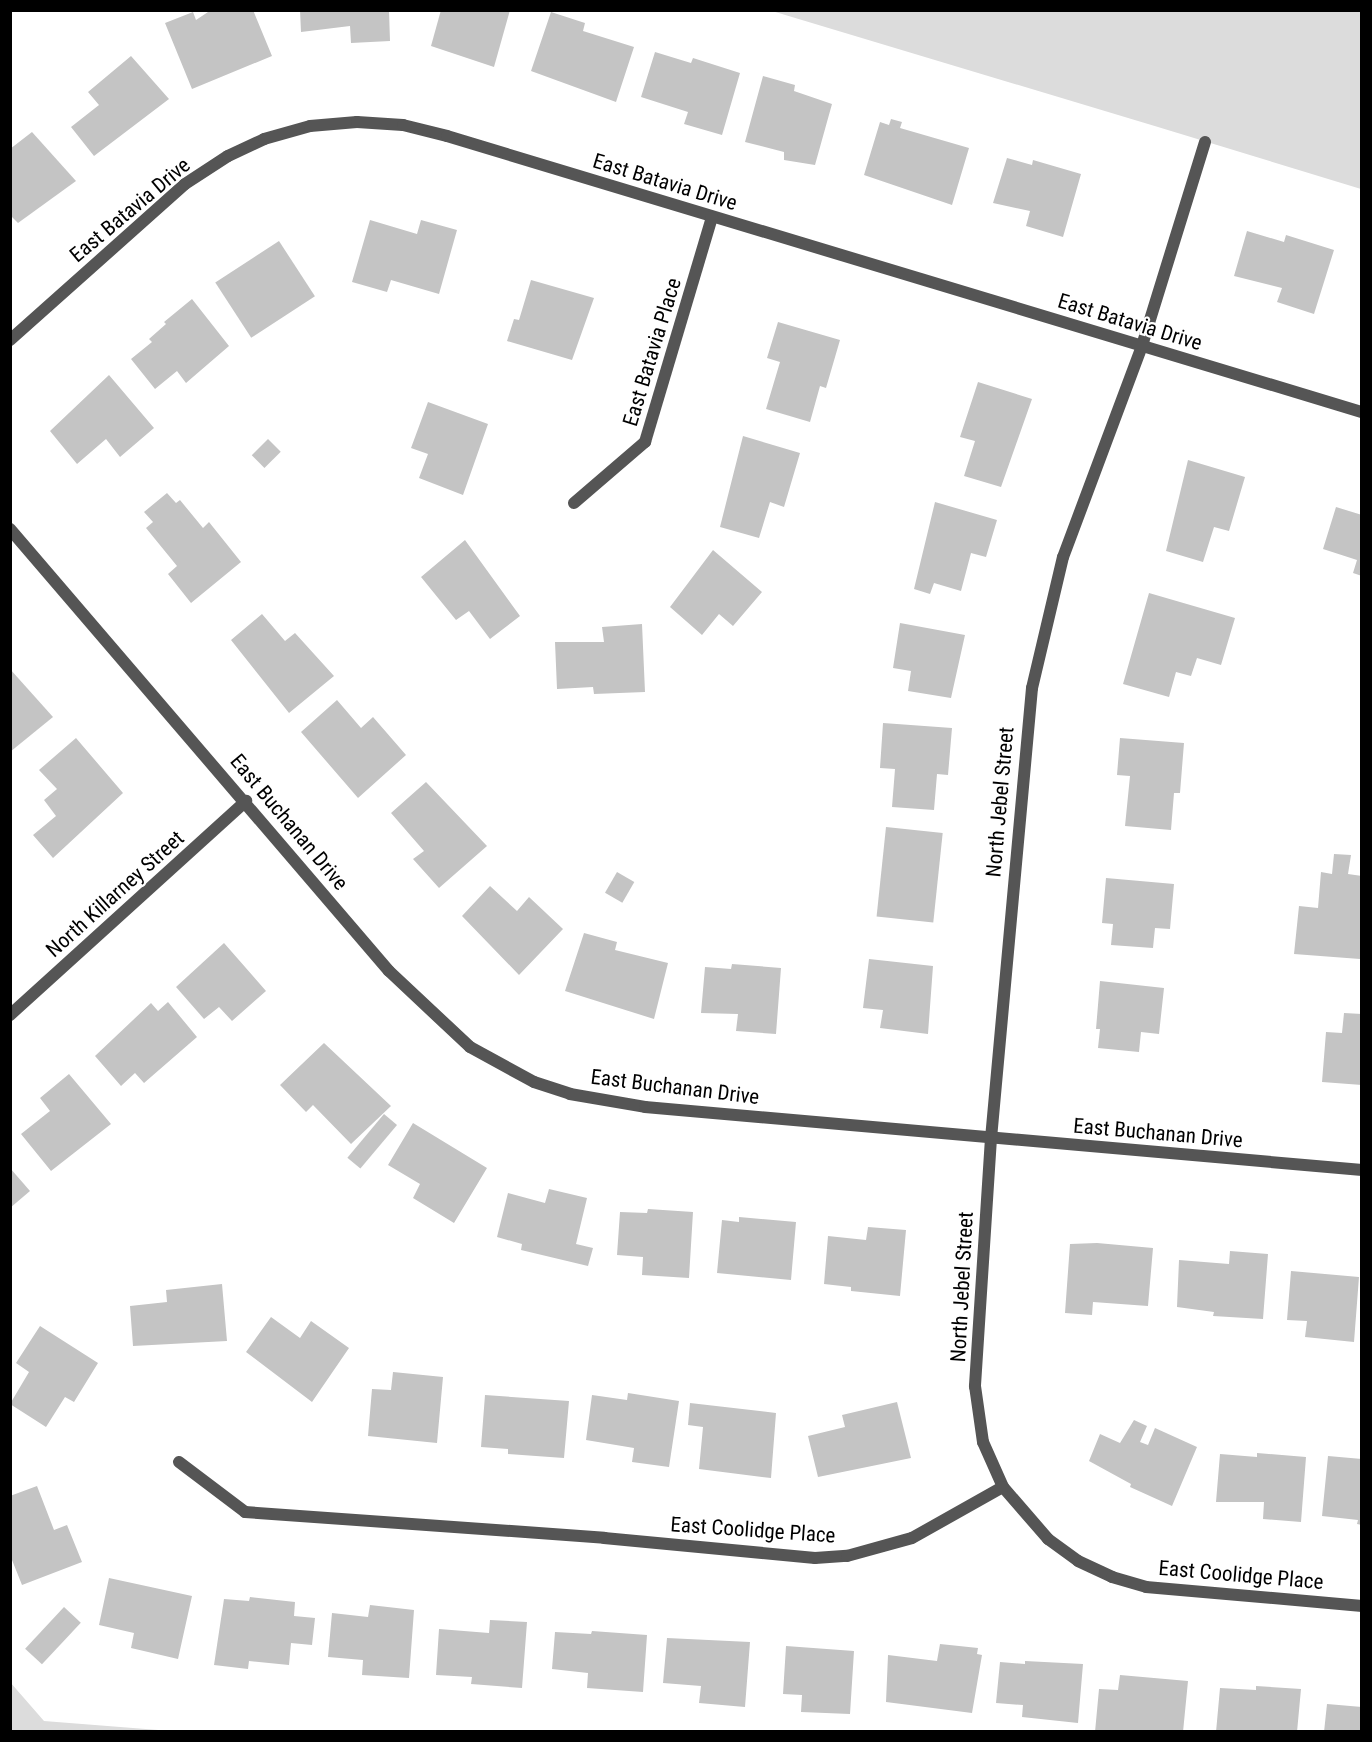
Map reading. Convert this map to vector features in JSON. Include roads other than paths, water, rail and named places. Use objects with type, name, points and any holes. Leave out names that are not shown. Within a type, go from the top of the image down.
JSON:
[{"type":"street","name":"East Batavia Drive","points":[[10,340],[185,184],[228,156],[264,139],[310,126],[357,122],[403,124],[1362,412]]},
{"type":"street","name":"North Jebel Street","points":[[1003,1487],[983,1442],[975,1386],[991,1138],[1032,687],[1063,557],[1142,346],[1205,142]]},
{"type":"street","name":"East Batavia Place","points":[[574,503],[645,442],[712,217]]},
{"type":"street","name":"East Buchanan Drive","points":[[10,529],[246,801],[389,971],[442,1024],[470,1047],[534,1082],[570,1094],[645,1107],[1362,1170]]},
{"type":"street","name":"North Killarney Street","points":[[10,1015],[246,801]]},
{"type":"street","name":"East Coolidge Place","points":[[179,1462],[245,1512],[604,1538],[815,1558],[847,1556],[912,1538],[1003,1487],[1048,1539],[1078,1562],[1112,1577],[1146,1587],[1362,1606]]}]
